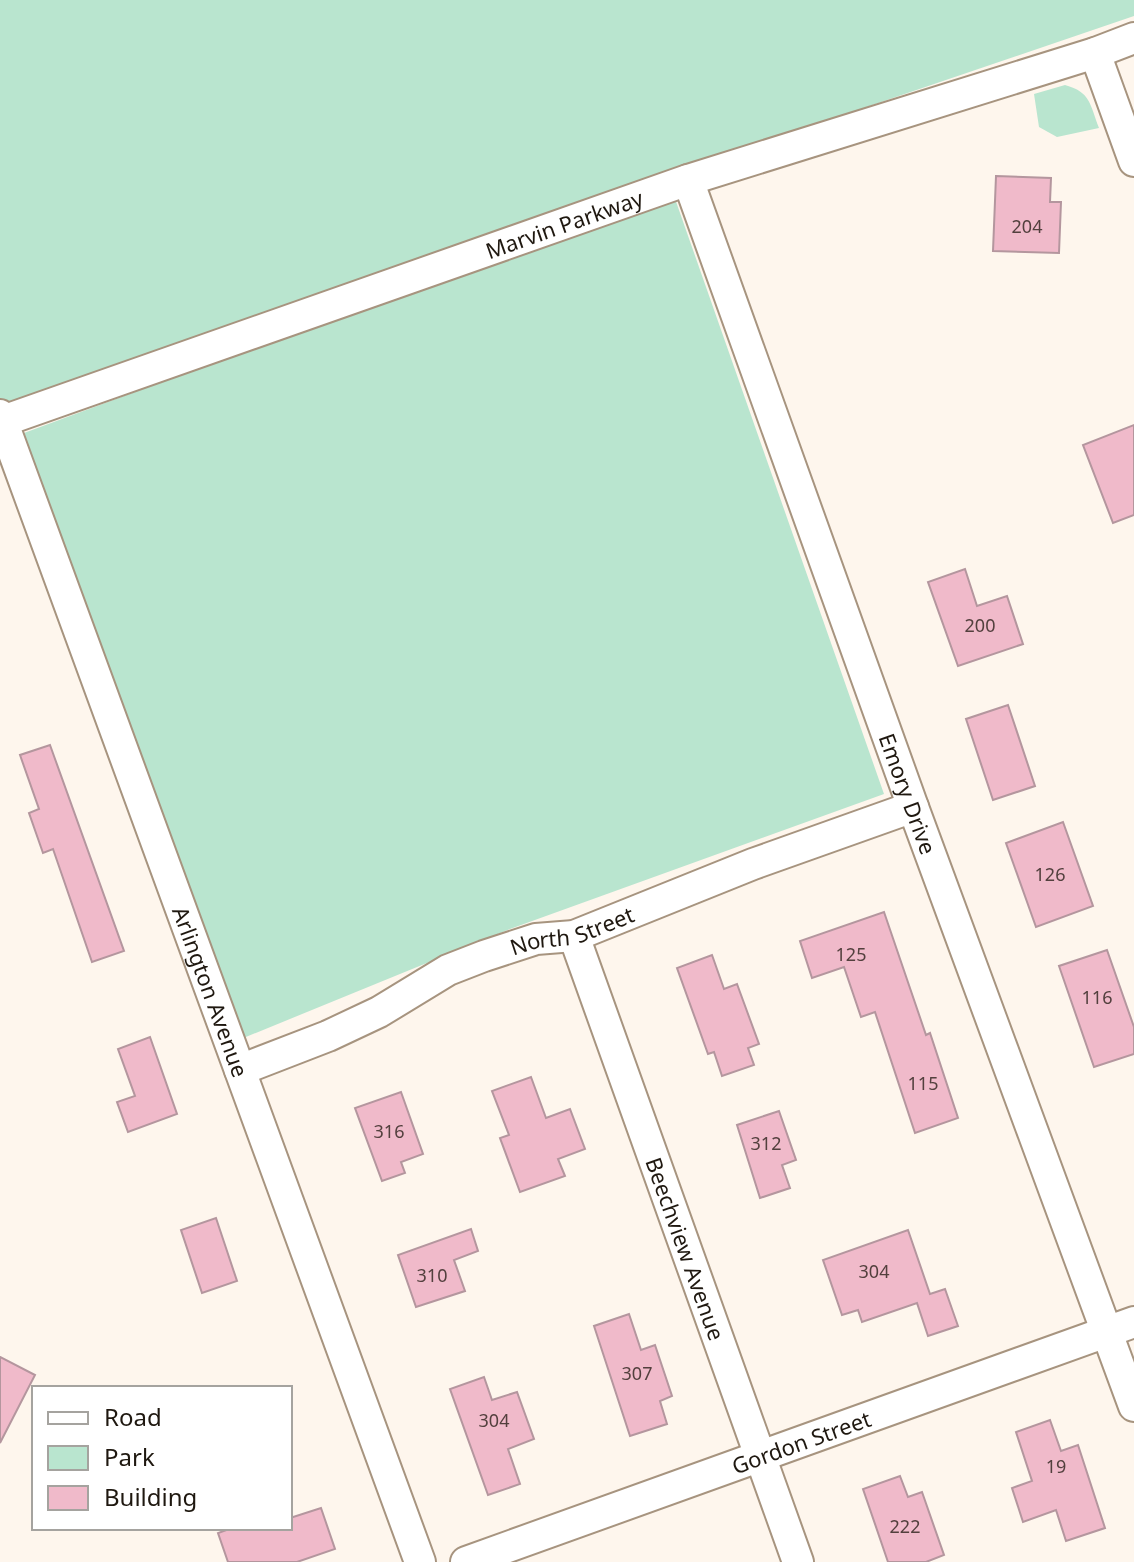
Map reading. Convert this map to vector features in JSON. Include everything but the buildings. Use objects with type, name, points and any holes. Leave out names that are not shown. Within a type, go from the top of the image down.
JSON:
[{"type":"street","name":"Marvin Parkway","points":[[1,419],[688,180],[1095,53],[1134,38]]},
{"type":"street","points":[[1095,53],[1134,161]]},
{"type":"street","name":"Emory Drive","points":[[688,180],[913,807],[1120,1327],[1134,1406]]},
{"type":"street","name":"Arlington Avenue","points":[[1,419],[420,1562]]},
{"type":"street","name":"North Street","points":[[240,1070],[283,1055],[366,1018],[460,965],[536,939],[574,936],[753,864],[913,807]]},
{"type":"street","name":"Beechview Avenue","points":[[574,936],[798,1562]]},
{"type":"street","name":"Gordon Street","points":[[466,1562],[1120,1327]]},
{"type":"green space","points":[[0,0],[1134,0],[1134,16],[0,406]]},
{"type":"green space","points":[[1065,85],[1085,96],[1099,128],[1057,137],[1039,127],[1034,94]]},
{"type":"green space","points":[[673,193],[884,794],[510,929],[241,1039],[24,433]]}]
